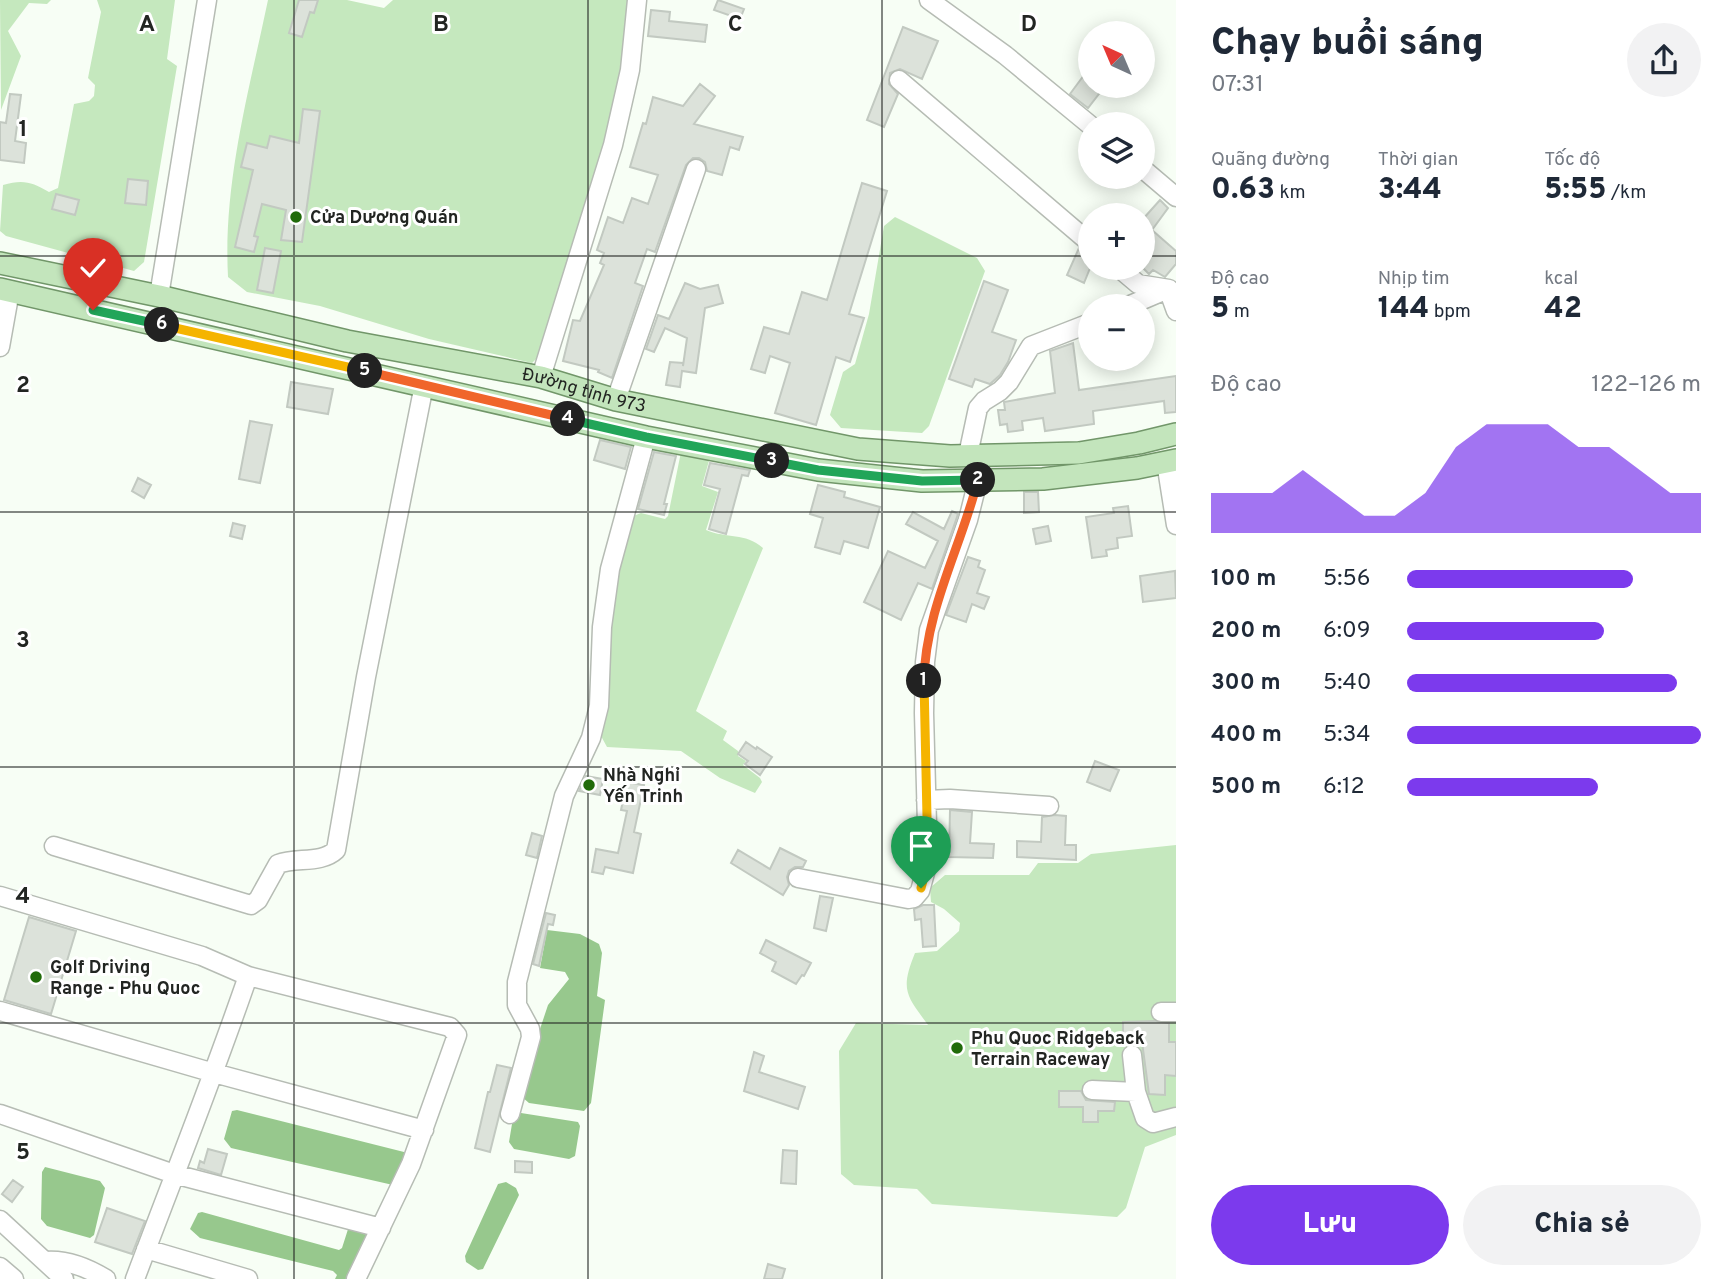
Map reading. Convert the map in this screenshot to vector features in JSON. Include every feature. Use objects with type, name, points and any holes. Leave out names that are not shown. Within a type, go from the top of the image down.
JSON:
[{"type":"main road","name":"Đường tỉnh 973","points":[[0,263],[159,296],[347,341],[541,377],[616,400],[858,449],[968,455],[1079,453],[1139,443],[1176,433]]},
{"type":"main road","name":"Đường tỉnh 973","points":[[5,290],[646,437],[818,470],[922,481],[1043,479],[1171,461]]},
{"type":"street","points":[[159,296],[207,0]]},
{"type":"street","points":[[541,377],[613,145],[630,70],[637,0]]},
{"type":"street","points":[[929,0],[1005,55],[1078,115]]},
{"type":"street","points":[[899,80],[1078,233]]},
{"type":"street","points":[[616,400],[696,169]]},
{"type":"street","points":[[1155,179],[1176,197]]},
{"type":"street","points":[[1133,280],[1138,284],[1172,288]]},
{"type":"street","points":[[1155,295],[1172,288]]},
{"type":"street","points":[[1172,288],[1176,311]]},
{"type":"street","points":[[0,347],[5,290]]},
{"type":"street","points":[[968,455],[978,408],[1009,382],[1031,345],[1078,327]]},
{"type":"street","points":[[54,846],[251,905],[258,900],[278,864],[289,860],[328,858],[336,850],[366,677],[424,385]]},
{"type":"street","points":[[510,1114],[531,1037],[530,1029],[516,1005],[517,982],[564,796],[591,738],[599,706],[602,627],[610,569],[646,437]]},
{"type":"street","points":[[1171,461],[1176,525]]},
{"type":"street","points":[[798,878],[843,888],[914,898],[920,891],[928,862],[924,688],[929,630],[968,520],[978,480]]},
{"type":"street","points":[[926,800],[950,799],[1049,806]]},
{"type":"street","points":[[0,896],[202,956],[248,976],[454,1030],[457,1035],[424,1130],[356,1279]]},
{"type":"street","points":[[135,1279],[248,976]]},
{"type":"street","points":[[0,1011],[424,1130]]},
{"type":"street","points":[[1132,1055],[1140,1108],[1149,1121],[1158,1122],[1176,1117]]},
{"type":"street","points":[[1092,1090],[1136,1092]]},
{"type":"street","points":[[0,1114],[173,1174],[381,1228]]},
{"type":"street","points":[[0,1220],[64,1279]]},
{"type":"street","points":[[146,1249],[248,1279]]},
{"type":"street","points":[[45,1261],[64,1261],[106,1279]]},
{"type":"street","points":[[0,1266],[14,1279]]},
{"type":"shaded area","points":[[0,0],[51,0],[47,4],[29,3],[8,31],[21,56],[1,110]]},
{"type":"shaded area","points":[[97,0],[175,0],[167,59],[177,66],[144,262],[134,271],[6,236],[0,231],[3,185],[27,182],[49,192],[58,188],[74,104],[89,101],[94,96],[95,85],[88,78],[101,12]]},
{"type":"shaded area","points":[[268,0],[347,0],[384,8],[393,0],[631,0],[619,91],[596,180],[541,354],[532,363],[429,339],[320,306],[247,292],[228,277],[229,207],[233,172]]},
{"type":"shaded area","points":[[895,217],[977,258],[985,271],[929,426],[922,433],[841,428],[830,415],[843,372],[855,364],[869,314],[884,226]]},
{"type":"shaded area","points":[[681,452],[710,457],[702,486],[718,492],[706,530],[743,538],[763,548],[696,711],[727,731],[723,740],[738,751],[738,756],[746,761],[743,765],[762,782],[755,793],[720,778],[681,751],[607,747],[601,736],[616,582],[631,517],[641,513],[665,519],[668,516]]},
{"type":"shaded area","points":[[1176,845],[1176,1135],[1145,1147],[1126,1208],[1117,1217],[932,1204],[917,1189],[854,1185],[841,1174],[839,1051],[856,1023],[928,1025],[910,999],[907,984],[910,965],[915,953],[937,951],[959,931],[960,923],[931,902],[930,888],[945,875],[1029,875],[1038,863],[1078,863],[1091,854]]},
{"type":"shaded area","points":[[547,930],[580,934],[599,944],[602,953],[597,996],[605,1000],[591,1103],[584,1111],[529,1103],[522,1097],[548,1005],[569,979],[565,972],[540,968]]},
{"type":"shaded area","points":[[237,1110],[404,1152],[407,1157],[393,1185],[231,1148],[224,1139],[232,1111]]},
{"type":"shaded area","points":[[521,1113],[578,1122],[580,1126],[575,1156],[569,1159],[514,1149],[509,1142],[513,1118]]},
{"type":"shaded area","points":[[45,1167],[100,1181],[105,1188],[94,1235],[90,1238],[47,1226],[41,1219],[42,1172]]},
{"type":"shaded area","points":[[506,1182],[516,1188],[519,1195],[483,1269],[478,1270],[466,1262],[465,1256],[498,1184]]},
{"type":"shaded area","points":[[198,1213],[339,1250],[350,1223],[372,1235],[352,1279],[335,1279],[337,1275],[333,1271],[200,1238],[190,1229]]},
{"type":"building","points":[[299,0],[318,0],[314,13],[310,12],[302,37],[289,33]]},
{"type":"building","points":[[718,0],[744,9],[740,19],[714,10]]},
{"type":"building","points":[[651,10],[670,12],[669,21],[707,25],[705,42],[648,36]]},
{"type":"building","points":[[903,27],[938,41],[922,79],[900,69],[890,73],[889,84],[898,94],[884,127],[867,120]]},
{"type":"building","points":[[1078,83],[1078,98],[1096,98],[1088,108],[1070,94]]},
{"type":"building","points":[[700,84],[715,96],[694,124],[743,137],[739,150],[730,147],[722,175],[707,171],[705,162],[699,158],[693,158],[686,165],[655,252],[647,249],[635,283],[643,286],[612,378],[598,372],[599,370],[563,361],[573,320],[580,321],[604,265],[600,263],[604,253],[597,250],[608,217],[623,223],[632,198],[648,204],[658,175],[630,167],[653,97],[683,106]]},
{"type":"building","points":[[10,94],[21,95],[15,141],[26,143],[24,163],[0,160],[0,122],[6,123]]},
{"type":"building","points":[[303,109],[320,111],[302,242],[281,240],[286,210],[262,204],[254,236],[258,237],[254,252],[235,247],[253,170],[241,167],[247,143],[267,148],[270,136],[299,143]]},
{"type":"building","points":[[128,179],[148,181],[146,205],[125,203]]},
{"type":"building","points":[[862,183],[887,191],[849,314],[864,318],[850,362],[836,357],[816,425],[775,413],[790,363],[770,356],[765,373],[751,369],[764,327],[789,334],[802,292],[827,300]]},
{"type":"building","points":[[56,194],[79,200],[75,215],[52,209]]},
{"type":"building","points":[[1160,200],[1168,208],[1155,226],[1155,206]]},
{"type":"building","points":[[1155,233],[1176,251],[1176,264],[1165,277],[1155,271]]},
{"type":"building","points":[[265,248],[281,251],[273,293],[257,290]]},
{"type":"building","points":[[1078,250],[1078,280],[1085,280],[1084,283],[1067,275]]},
{"type":"building","points":[[984,281],[1008,290],[992,332],[1016,340],[1000,375],[990,384],[975,379],[972,387],[949,379]]},
{"type":"building","points":[[685,283],[700,289],[718,285],[723,303],[705,308],[696,373],[682,371],[680,387],[666,385],[670,362],[683,363],[683,366],[687,338],[665,328],[654,352],[646,349],[658,315],[669,319]]},
{"type":"building","points":[[1073,343],[1079,390],[1176,376],[1176,412],[1165,413],[1164,401],[1093,411],[1094,424],[1045,431],[1043,418],[1022,421],[1023,430],[1008,432],[1007,424],[1000,425],[998,410],[1005,410],[1004,402],[1055,393],[1050,351]]},
{"type":"building","points":[[291,382],[333,389],[328,414],[287,407]]},
{"type":"building","points":[[250,421],[272,425],[260,483],[239,479]]},
{"type":"building","points":[[600,440],[631,447],[625,469],[594,460]]},
{"type":"building","points":[[654,452],[676,456],[664,504],[667,504],[664,515],[638,509]]},
{"type":"building","points":[[710,463],[750,470],[748,476],[742,475],[726,534],[709,529],[720,489],[704,485]]},
{"type":"building","points":[[138,478],[151,485],[144,498],[132,491]]},
{"type":"building","points":[[818,485],[845,492],[844,497],[880,507],[868,548],[844,541],[840,554],[815,547],[823,518],[810,514]]},
{"type":"building","points":[[1024,492],[1038,492],[1039,512],[1024,513]]},
{"type":"building","points":[[1128,506],[1132,536],[1117,538],[1118,548],[1106,550],[1107,556],[1092,558],[1086,517],[1114,513],[1113,508]]},
{"type":"building","points":[[952,511],[958,514],[932,589],[918,583],[901,620],[864,602],[888,551],[925,568],[938,541],[906,524],[913,512],[944,529]]},
{"type":"building","points":[[233,523],[245,526],[242,539],[230,536]]},
{"type":"building","points":[[1048,526],[1051,541],[1036,544],[1033,529]]},
{"type":"building","points":[[968,557],[980,561],[978,567],[985,570],[977,593],[989,597],[984,609],[972,604],[966,622],[946,615]]},
{"type":"building","points":[[1175,571],[1176,598],[1143,602],[1140,576]]},
{"type":"building","points":[[746,742],[772,757],[760,775],[745,764],[748,761],[738,754]]},
{"type":"building","points":[[1095,761],[1119,770],[1110,791],[1087,782]]},
{"type":"building","name":"Nhà Nghỉ Yến Trinh","points":[[586,776],[603,779],[600,795],[579,791]]},
{"type":"building","points":[[627,782],[644,785],[634,832],[641,834],[633,873],[605,867],[603,874],[592,872],[596,849],[618,853],[627,811],[621,810]]},
{"type":"building","points":[[950,810],[972,812],[970,843],[994,844],[993,858],[949,857]]},
{"type":"building","points":[[1066,816],[1065,845],[1076,845],[1076,860],[1017,857],[1017,841],[1041,842],[1042,817]]},
{"type":"building","points":[[532,833],[542,836],[537,858],[526,855]]},
{"type":"building","points":[[780,848],[806,861],[803,867],[795,867],[789,871],[789,885],[783,895],[731,863],[738,850],[770,869]]},
{"type":"building","points":[[820,896],[833,898],[826,931],[814,928]]},
{"type":"building","points":[[923,905],[934,905],[936,946],[923,947],[921,919],[915,920],[914,909]]},
{"type":"building","points":[[546,913],[555,915],[553,925],[548,924],[539,966],[533,964]]},
{"type":"building","points":[[29,917],[76,931],[51,1014],[4,1000]]},
{"type":"building","points":[[766,940],[811,963],[796,984],[772,971],[776,962],[760,953]]},
{"type":"building","points":[[1123,1022],[1169,1023],[1169,1042],[1176,1042],[1176,1076],[1165,1075],[1165,1095],[1149,1094],[1142,1042],[1123,1042]]},
{"type":"building","points":[[754,1052],[764,1056],[759,1072],[805,1087],[798,1109],[744,1091]]},
{"type":"building","points":[[497,1065],[511,1068],[490,1152],[475,1148]]},
{"type":"building","points":[[1059,1091],[1081,1091],[1086,1100],[1115,1102],[1114,1111],[1098,1111],[1098,1122],[1083,1122],[1083,1107],[1059,1107]]},
{"type":"building","points":[[208,1149],[227,1154],[221,1175],[198,1168],[200,1161],[204,1163]]},
{"type":"building","points":[[783,1150],[797,1151],[796,1184],[781,1183]]},
{"type":"building","points":[[515,1161],[532,1162],[532,1173],[515,1172]]},
{"type":"building","points":[[13,1180],[23,1187],[12,1202],[2,1194]]},
{"type":"building","points":[[107,1208],[145,1221],[132,1254],[95,1242]]},
{"type":"building","points":[[768,1264],[785,1269],[782,1279],[764,1279]]},
{"type":"place","name":"Cửa Dương Quán","points":[[296,217]]},
{"type":"place","name":"Nhà Nghỉ Yến Trinh","points":[[589,785]]},
{"type":"place","name":"Golf Driving Range - Phu Quoc","points":[[36,977]]},
{"type":"place","name":"Phu Quoc Ridgeback Terrain Raceway","points":[[957,1048]]},
{"type":"route","points":[[93,310],[646,437],[818,470],[922,481],[978,480],[968,520],[929,630],[924,713],[928,862],[921,888]]}]
